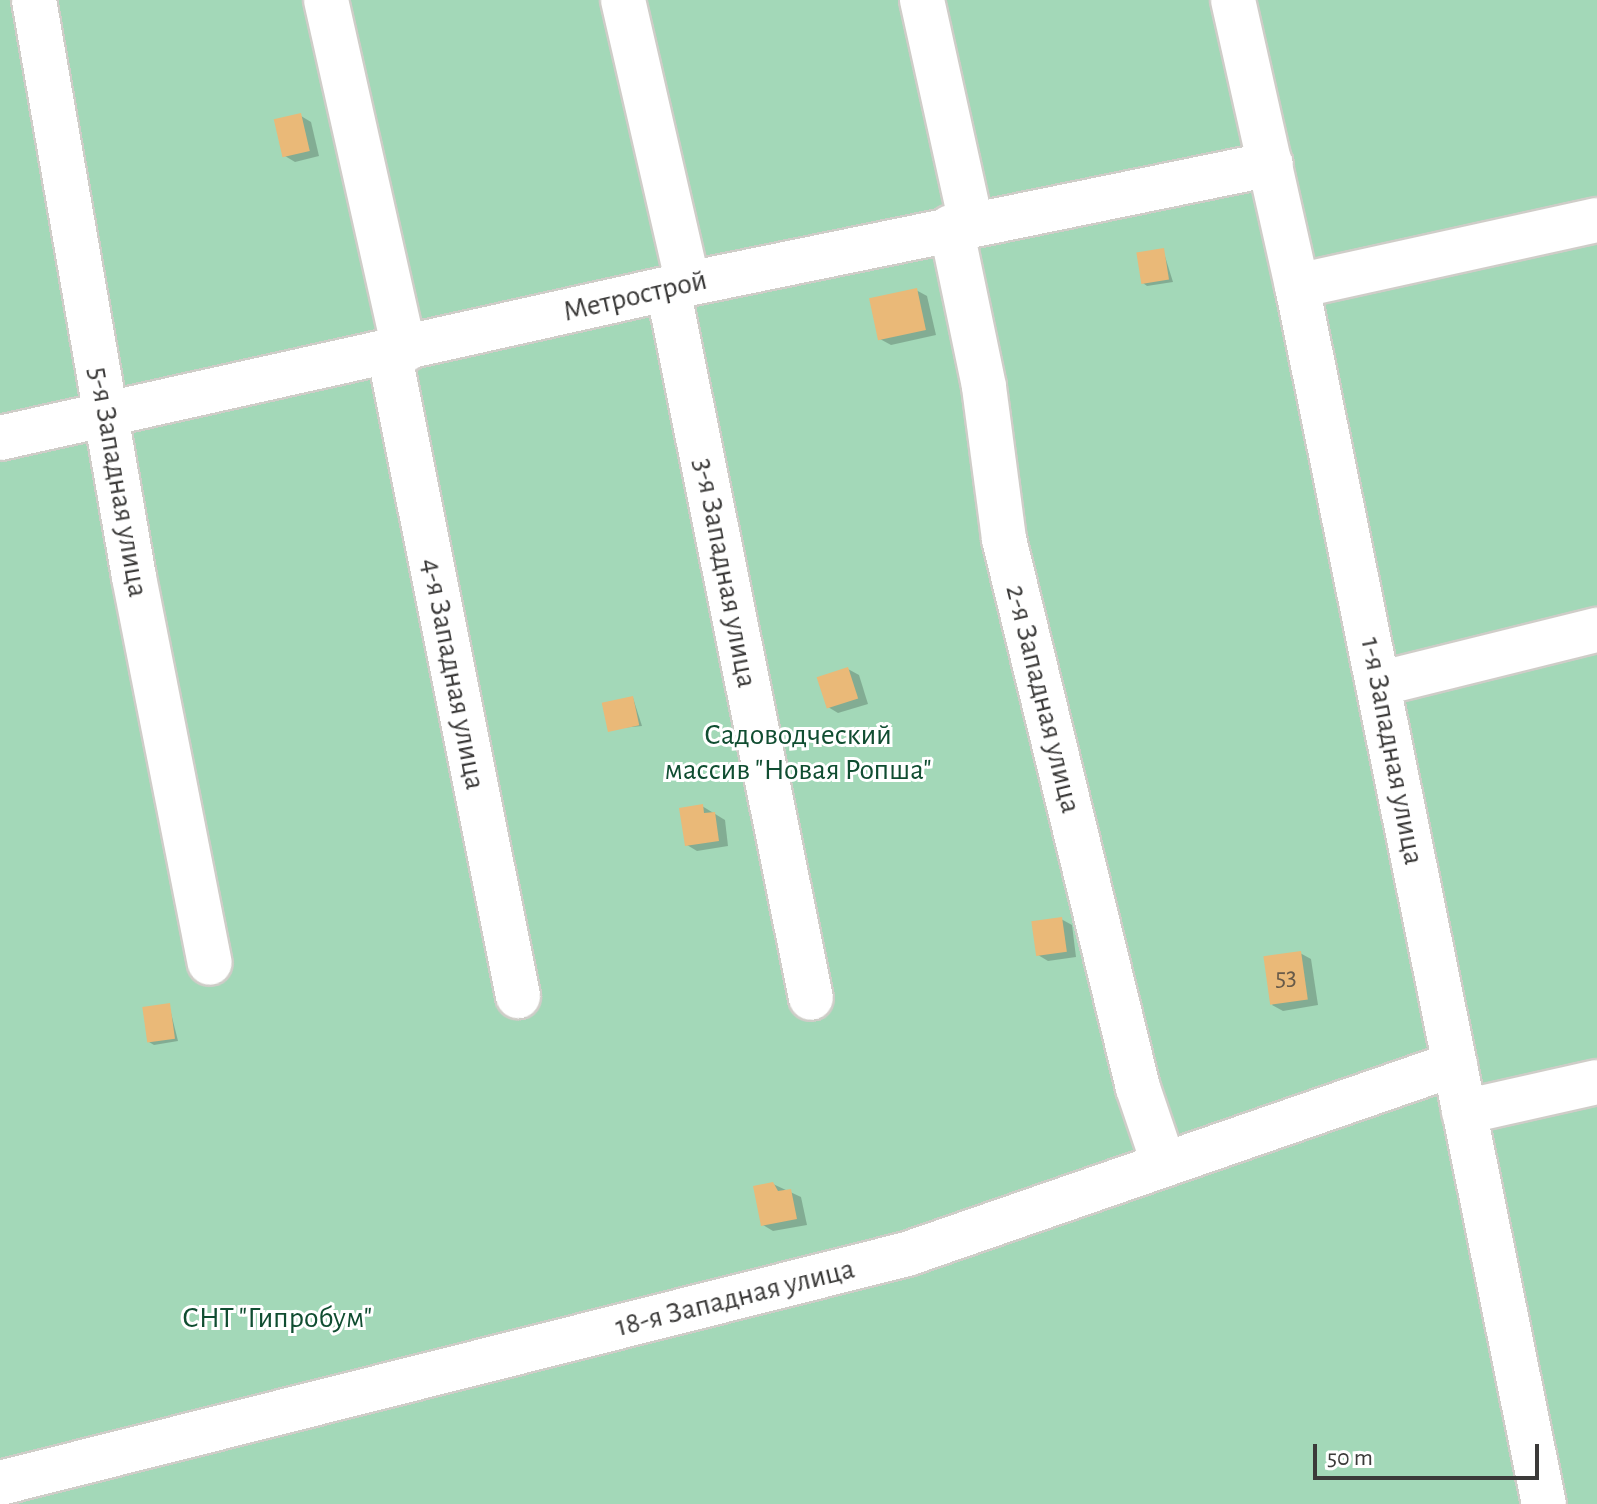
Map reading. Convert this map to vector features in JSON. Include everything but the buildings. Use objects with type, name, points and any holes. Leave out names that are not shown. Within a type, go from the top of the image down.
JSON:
[{"type":"street","name":"5-я Западная улица","points":[[34,0],[106,414],[210,963]]},
{"type":"street","name":"4-я Западная улица","points":[[326,0],[518,996]]},
{"type":"street","name":"3-я Западная улица","points":[[623,0],[811,998]]},
{"type":"street","name":"2-я Западная улица","points":[[922,0],[961,225],[1004,539],[1138,1088],[1164,1165]]},
{"type":"street","name":"1-я Западная улица","points":[[1233,0],[1297,286],[1544,1504]]},
{"type":"street","name":"Метрострой","points":[[0,438],[678,286],[961,225],[1271,164]]},
{"type":"street","points":[[1297,286],[1597,220]]},
{"type":"street","points":[[1378,684],[1597,630]]},
{"type":"street","name":"18-я Западная улица","points":[[0,1483],[907,1254],[1455,1064]]},
{"type":"street","points":[[1464,1112],[1597,1082]]},
{"type":"green space","name":"Садоводческий массив \"Новая Ропша\"","points":[[0,0],[1597,0],[1597,1504],[0,1504]]},
{"type":"park label","name":"СНТ \"Гипробум\"","points":[[277,1318]]}]
